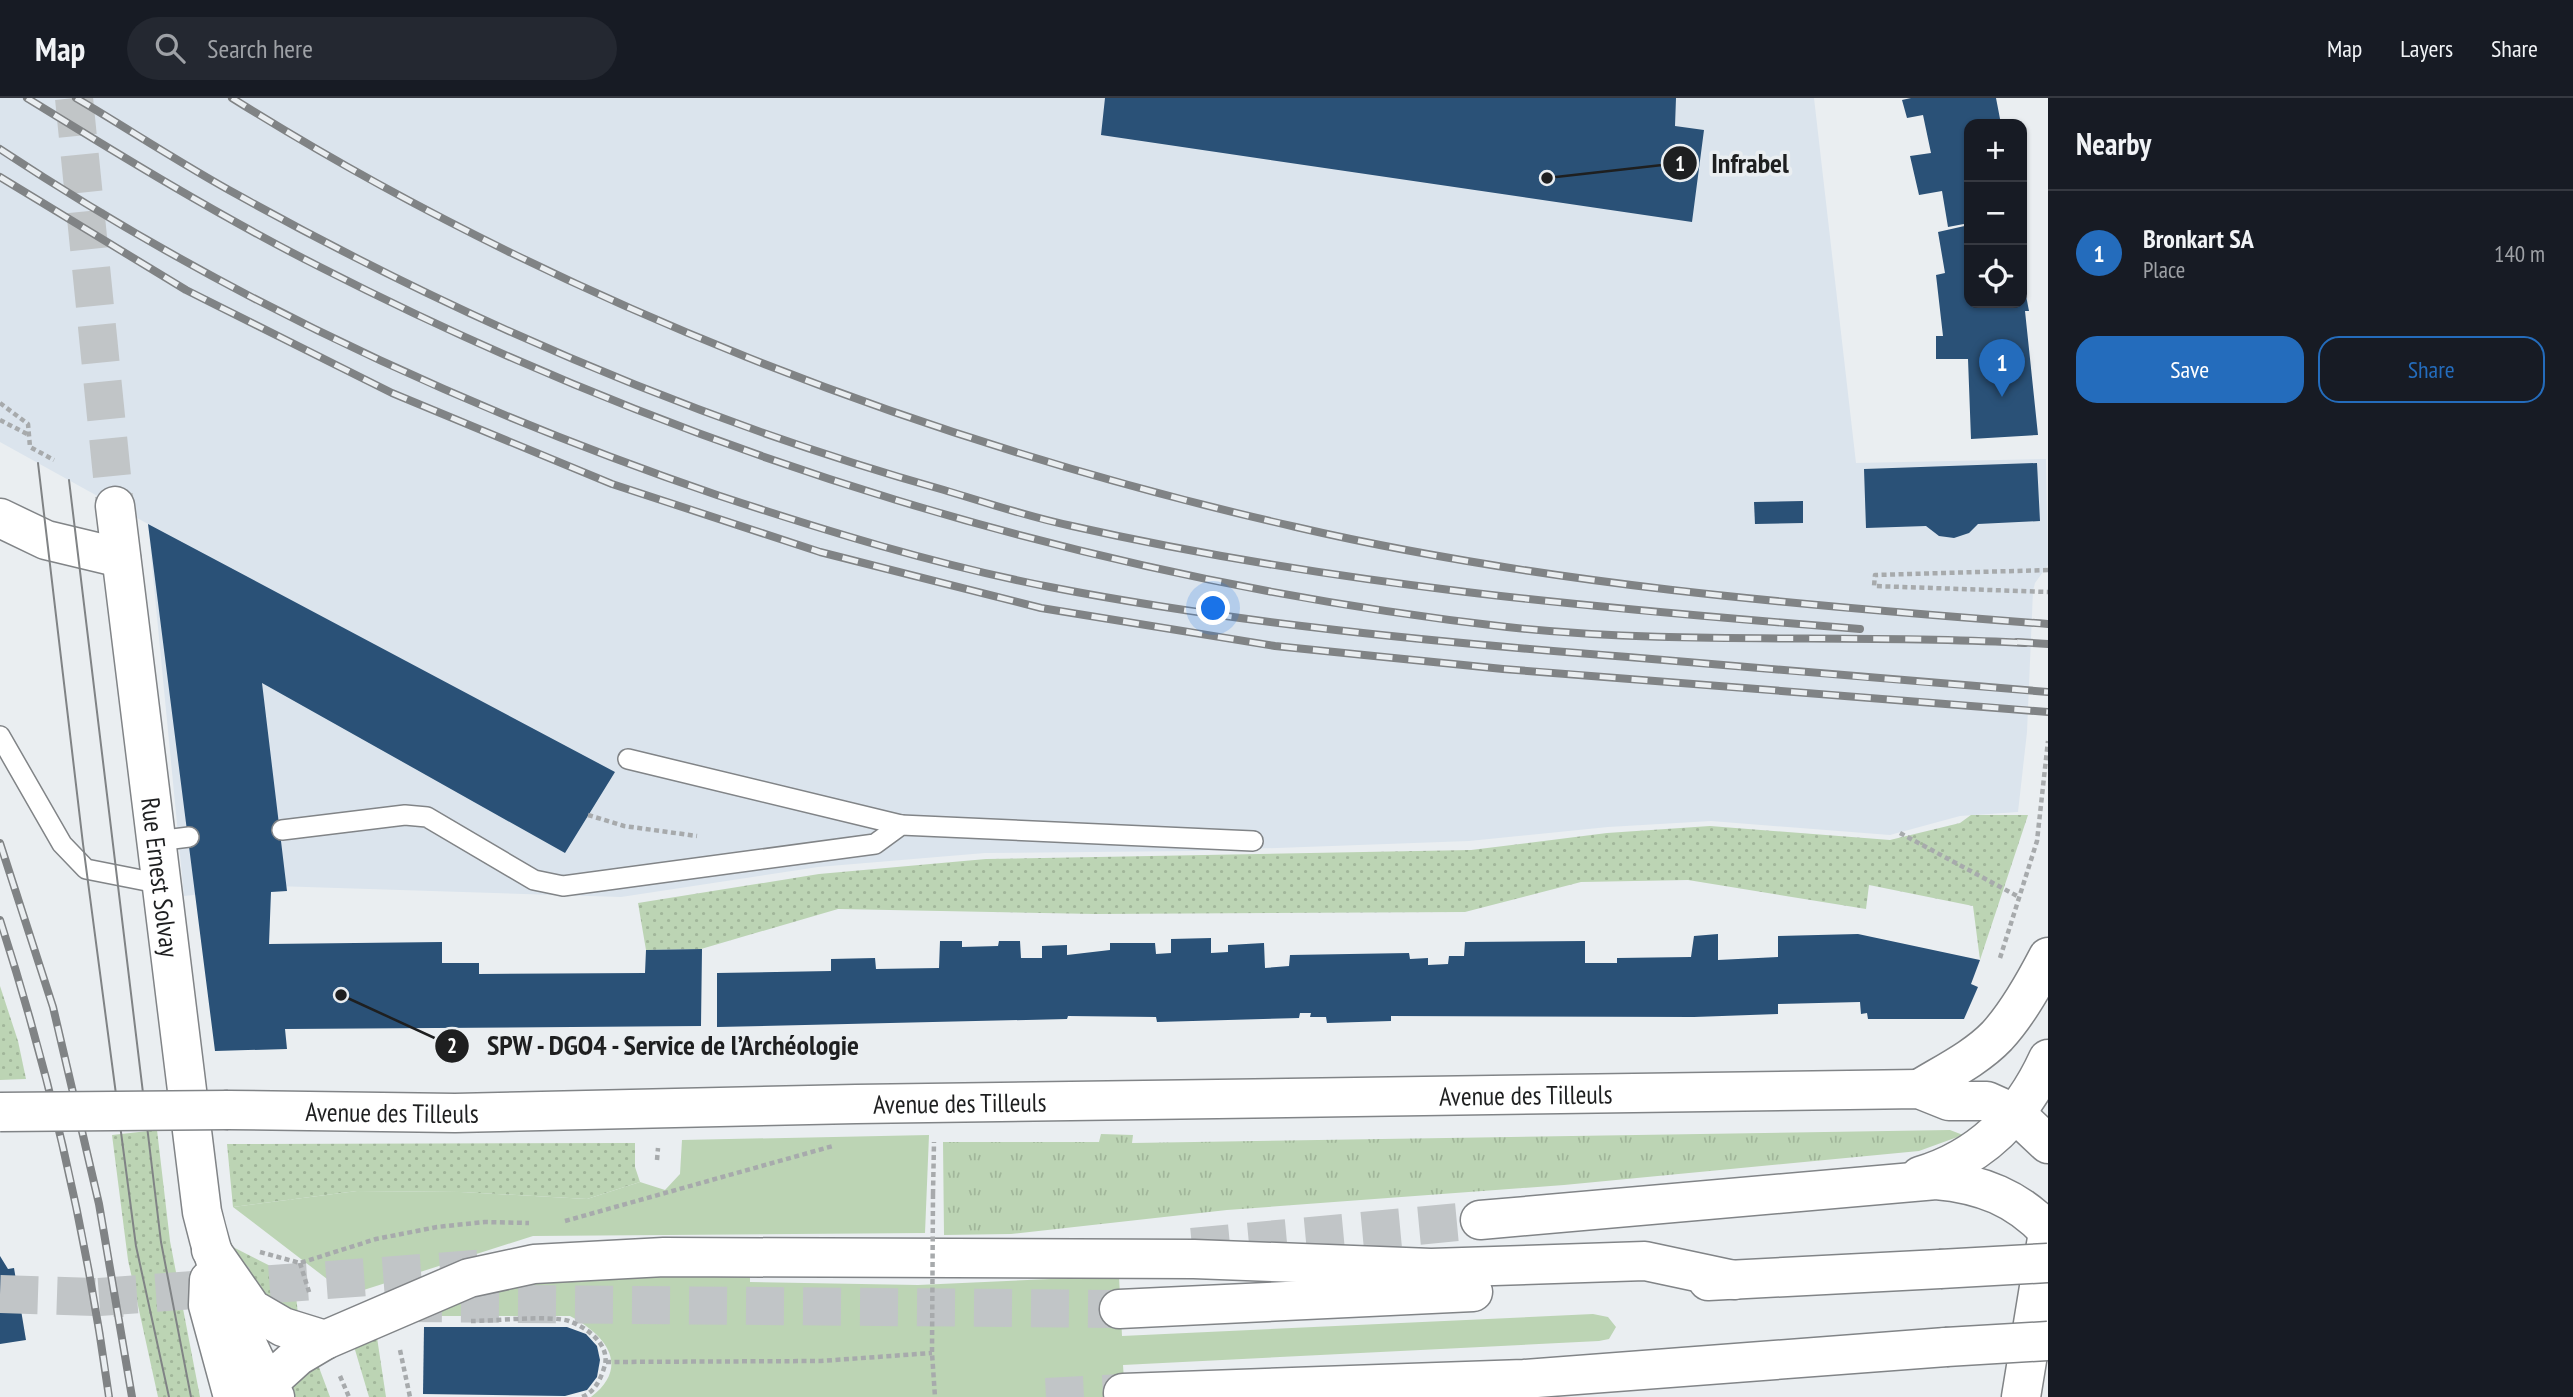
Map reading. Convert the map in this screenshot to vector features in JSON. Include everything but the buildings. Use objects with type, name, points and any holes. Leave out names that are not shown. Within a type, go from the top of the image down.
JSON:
[{"type":"main road","name":"Rue Ernest Solvay","points":[[115,506],[121,558],[173,839],[162,884],[202,1212],[211,1250],[259,1394]]},
{"type":"main road","points":[[0,518],[46,540],[121,558]]},
{"type":"main road","points":[[1919,1089],[1996,1037],[2032,988],[2048,957]]},
{"type":"main road","points":[[1894,1181],[1923,1175],[1968,1156],[1983,1146],[2016,1114],[2048,1059]]},
{"type":"main road","name":"Avenue des Tilleuls","points":[[0,1112],[228,1110],[455,1114],[856,1104],[1919,1089],[1949,1101],[1987,1101],[2016,1114],[2048,1144]]},
{"type":"main road","points":[[1480,1220],[1894,1181],[1937,1180],[1984,1188],[2021,1206],[2048,1230],[2021,1397]]},
{"type":"main road","points":[[211,1250],[251,1309],[283,1326],[325,1340]]},
{"type":"main road","points":[[259,1394],[298,1356],[325,1340],[469,1278],[534,1264],[664,1257],[1194,1259],[1431,1268],[1645,1261],[1734,1280]]},
{"type":"main road","points":[[1119,1309],[2048,1263]]},
{"type":"main road","points":[[1123,1392],[1524,1379],[2048,1341]]},
{"type":"main road","points":[[1477,1397],[1524,1379]]},
{"type":"lane","points":[[0,736],[62,844],[86,869],[162,884]]},
{"type":"lane","points":[[628,759],[901,825],[1254,842]]},
{"type":"lane","points":[[282,830],[405,815],[427,817],[534,880],[563,886],[875,844],[901,825]]},
{"type":"path","points":[[0,403],[27,424],[30,447],[54,460]]},
{"type":"path","points":[[0,420],[29,435]]},
{"type":"path","points":[[2048,570],[1875,575],[1874,586],[2048,592]]},
{"type":"path","points":[[1999,963],[2037,841],[2048,741]]},
{"type":"path","points":[[588,815],[624,825],[700,836]]},
{"type":"path","points":[[1900,833],[2020,897]]},
{"type":"path","points":[[934,1103],[932,1353],[935,1397]]},
{"type":"path","points":[[559,1223],[847,1142],[856,1104]]},
{"type":"path","points":[[300,1263],[376,1239],[437,1227],[485,1222],[533,1223]]},
{"type":"path","points":[[391,1311],[410,1397]]},
{"type":"path","points":[[461,1321],[567,1321],[590,1331],[602,1345],[607,1362],[590,1394],[582,1397]]},
{"type":"path","points":[[607,1362],[821,1361],[932,1353]]},
{"type":"shaded area","points":[[0,98],[1814,98],[1856,463],[2046,459],[2048,565],[2035,583],[2033,591],[2027,732],[2018,812],[1960,816],[1890,835],[1711,821],[1608,827],[1469,841],[1191,851],[985,853],[818,867],[621,897],[275,886],[184,896],[148,524],[0,442]]},
{"type":"green space","points":[[1971,815],[2028,815],[1980,960],[1973,906],[1869,885],[1866,909],[1688,880],[1581,882],[1465,912],[1095,914],[838,909],[701,949],[646,950],[638,903],[819,874],[986,859],[1471,850],[1607,833],[1710,826],[1890,840],[1960,823]]},
{"type":"green space","points":[[0,986],[18,1041],[26,1079],[0,1080]]},
{"type":"green space","points":[[157,1130],[170,1241],[200,1397],[158,1397],[128,1260],[112,1135]]},
{"type":"green space","points":[[1950,1130],[1963,1135],[1919,1151],[1564,1185],[1227,1210],[1011,1234],[944,1235],[943,1142],[1099,1142],[1101,1134],[1133,1135],[1132,1143]]},
{"type":"green space","points":[[929,1135],[925,1233],[533,1236],[348,1295],[233,1207],[357,1191],[461,1192],[587,1199],[640,1182],[665,1190],[680,1174],[682,1140]]},
{"type":"green space","points":[[635,1143],[635,1167],[640,1182],[587,1199],[461,1192],[357,1191],[233,1207],[227,1144]]},
{"type":"green space","points":[[229,1245],[294,1278],[298,1314],[272,1306]]},
{"type":"green space","points":[[750,1272],[750,1282],[918,1285],[1119,1276],[1122,1336],[1593,1314],[1608,1317],[1616,1327],[1609,1339],[1599,1341],[1123,1365],[1125,1397],[591,1397],[610,1373],[609,1351],[593,1332],[570,1316],[412,1316],[512,1281]]},
{"type":"green space","points":[[376,1331],[386,1397],[369,1397],[353,1343]]},
{"type":"green space","points":[[317,1362],[330,1397],[284,1397],[302,1368]]},
{"type":"tunnel","points":[[74,98],[115,506]]},
{"type":"tunnel","points":[[1192,1247],[1480,1220]]},
{"type":"tunnel","points":[[99,1297],[489,1268]]},
{"type":"tunnel","points":[[0,1294],[124,1298]]},
{"type":"tunnel","points":[[404,1303],[1119,1309]]},
{"type":"tunnel","points":[[1046,1397],[1123,1393]]},
{"type":"tram line","points":[[38,463],[83,844],[136,1246],[169,1397]]},
{"type":"tram line","points":[[69,480],[161,1242],[191,1397]]},
{"type":"railway","points":[[27,98],[245,227],[460,335],[603,396],[749,452],[897,500],[1047,542],[1199,578],[1352,606],[1507,627],[1636,636],[2025,643]]},
{"type":"railway","points":[[76,98],[238,195],[408,284],[495,325],[672,399],[762,432],[852,463],[1008,510],[1170,547],[1366,579],[1563,603],[1860,629]]},
{"type":"railway","points":[[232,98],[355,171],[482,238],[613,300],[746,357],[882,408],[1019,453],[1157,493],[1389,547],[1576,578],[1765,600],[2048,624]]},
{"type":"railway","points":[[0,149],[84,203],[170,253],[347,345],[438,386],[530,425],[717,495],[924,558],[1050,587],[1122,600],[1338,630],[1483,645],[2048,692]]},
{"type":"railway","points":[[0,177],[186,290],[392,393],[612,484],[820,552],[1041,608],[1275,646],[1503,669],[2048,712]]},
{"type":"railway","points":[[2017,642],[2048,644]]},
{"type":"railway","points":[[0,843],[53,1007],[99,1204],[132,1397]]},
{"type":"railway","points":[[0,920],[35,1037],[65,1156],[90,1276],[109,1397]]},
{"type":"place","name":"Infrabel","points":[[1547,178]]},
{"type":"place","name":"Bronkart SA","points":[[2002,397]]},
{"type":"place","name":"SPW - DGO4 - Service de l’Archéologie","points":[[341,995]]}]
